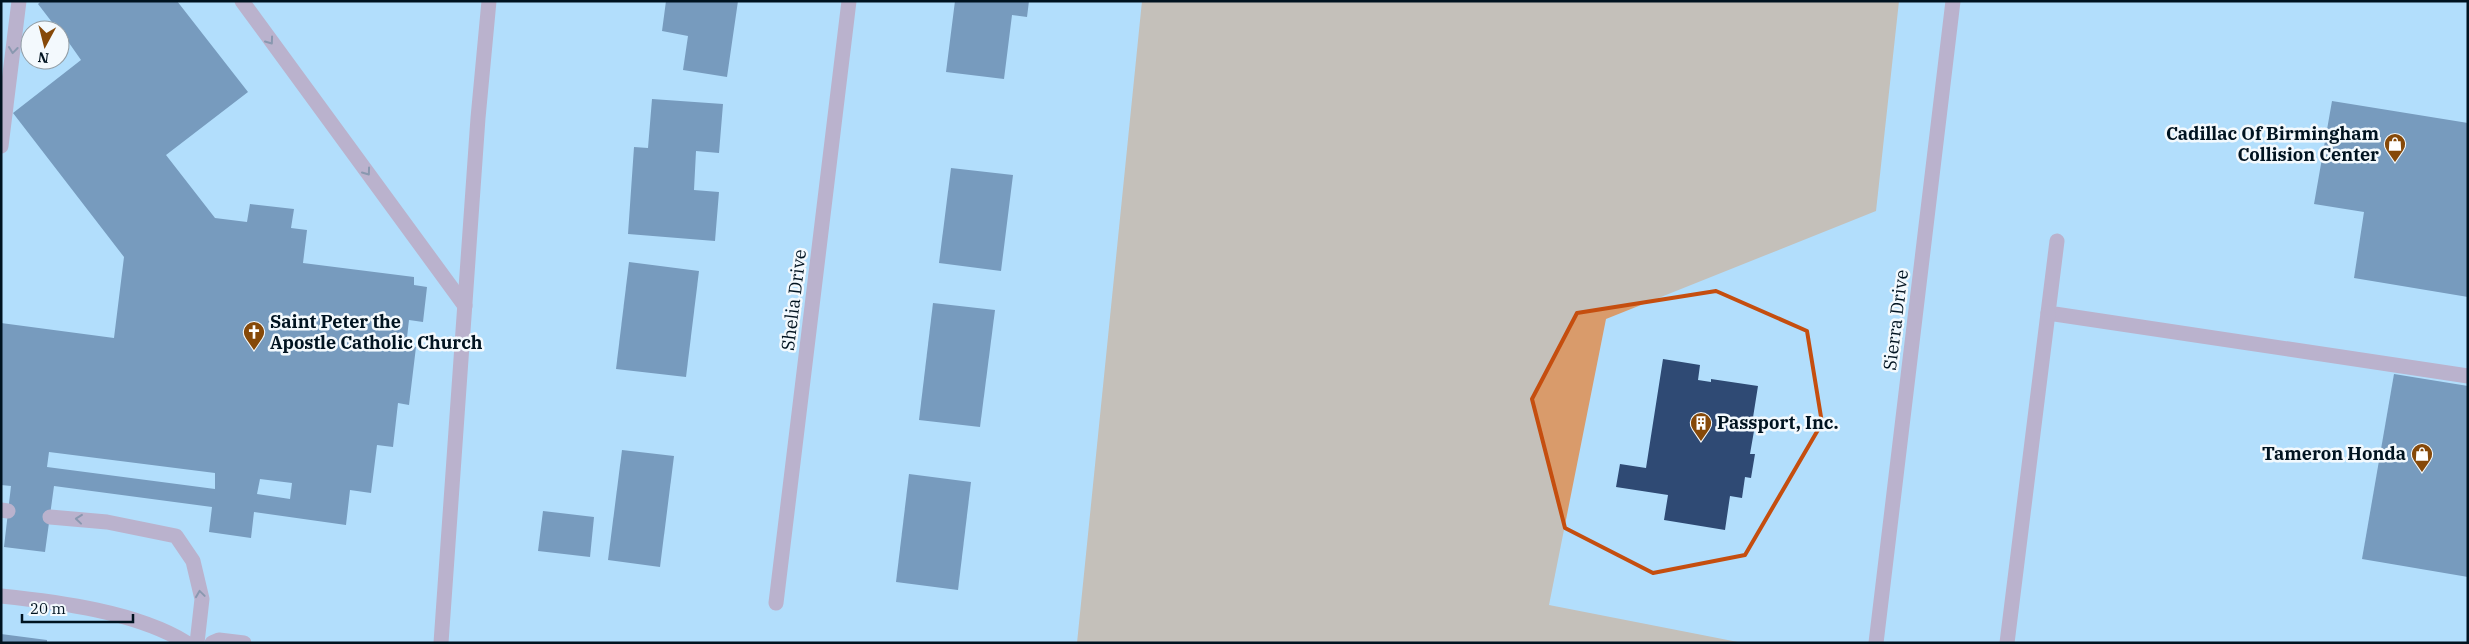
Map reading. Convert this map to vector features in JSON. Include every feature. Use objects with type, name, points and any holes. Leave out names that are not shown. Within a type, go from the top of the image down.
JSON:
[{"type":"street","points":[[1,146],[19,1]]},
{"type":"street","points":[[242,1],[465,306]]},
{"type":"street","points":[[441,643],[483,51],[489,1]]},
{"type":"street","name":"Shelia Drive","points":[[776,603],[850,1]]},
{"type":"street","name":"Sierra Drive","points":[[1876,643],[1953,1]]},
{"type":"street","points":[[2007,643],[2057,241]]},
{"type":"street","points":[[2048,313],[2468,376]]},
{"type":"street","points":[[50,516],[107,522],[176,536],[193,561],[202,599],[197,643]]},
{"type":"street","points":[[1,596],[54,601],[137,621],[187,643]]},
{"type":"street","points":[[212,643],[219,640],[244,643]]},
{"type":"highlighted area","points":[[1716,291],[1807,331],[1822,423],[1745,555],[1653,573],[1565,528],[1532,399],[1577,313]]},
{"type":"shaded area","points":[[1142,1],[1899,1],[1876,211],[1606,319],[1549,605],[1743,643],[1077,643]]},
{"type":"building","points":[[41,1],[177,1],[248,92],[166,155],[215,218],[247,222],[250,204],[294,209],[291,228],[307,230],[303,263],[414,277],[414,285],[427,287],[423,322],[409,320],[406,346],[416,347],[409,405],[398,403],[393,447],[377,445],[371,493],[350,490],[346,525],[254,512],[251,538],[209,532],[212,507],[54,486],[45,552],[4,547],[11,486],[1,485],[1,323],[114,338],[124,257],[13,113],[81,60],[70,44],[70,20],[50,20],[38,4]],"holes":[[[49,452],[215,473],[215,489],[47,467]],[[260,479],[292,483],[290,499],[257,494]]]},
{"type":"building","points":[[666,1],[738,1],[727,77],[683,70],[688,36],[662,31]]},
{"type":"building","points":[[955,1],[1029,1],[1027,17],[1012,15],[1004,79],[946,72]]},
{"type":"building","points":[[652,99],[723,104],[719,153],[696,151],[694,190],[719,192],[715,241],[628,234],[634,147],[648,148]]},
{"type":"building","name":"Cadillac Of Birmingham Collision Center","points":[[2332,101],[2468,123],[2468,297],[2354,278],[2364,212],[2314,204]]},
{"type":"building","points":[[951,168],[1013,175],[1001,271],[939,263]]},
{"type":"building","points":[[629,262],[699,271],[686,377],[616,369]]},
{"type":"building","points":[[933,303],[995,310],[980,427],[919,420]]},
{"type":"building","name":"Passport, Inc.","points":[[1663,359],[1700,365],[1698,380],[1711,382],[1711,379],[1758,386],[1751,430],[1754,431],[1750,454],[1755,454],[1751,478],[1745,477],[1742,498],[1730,496],[1725,530],[1664,520],[1668,495],[1616,487],[1620,464],[1646,468]]},
{"type":"building","name":"Tameron Honda","points":[[2394,374],[2468,386],[2468,577],[2362,559]]},
{"type":"building","points":[[622,450],[674,456],[660,567],[608,560]]},
{"type":"building","points":[[909,474],[971,482],[958,590],[896,582]]},
{"type":"building","points":[[543,511],[594,517],[590,557],[538,551]]},
{"type":"building","points":[[1,634],[47,640],[47,643],[1,643]]},
{"type":"place","name":"Cadillac Of Birmingham Collision Center","points":[[2395,163]]},
{"type":"place","name":"Saint Peter the Apostle Catholic Church","points":[[254,351]]},
{"type":"place","name":"Passport, Inc.","points":[[1701,442]]},
{"type":"place","name":"Tameron Honda","points":[[2422,473]]}]
